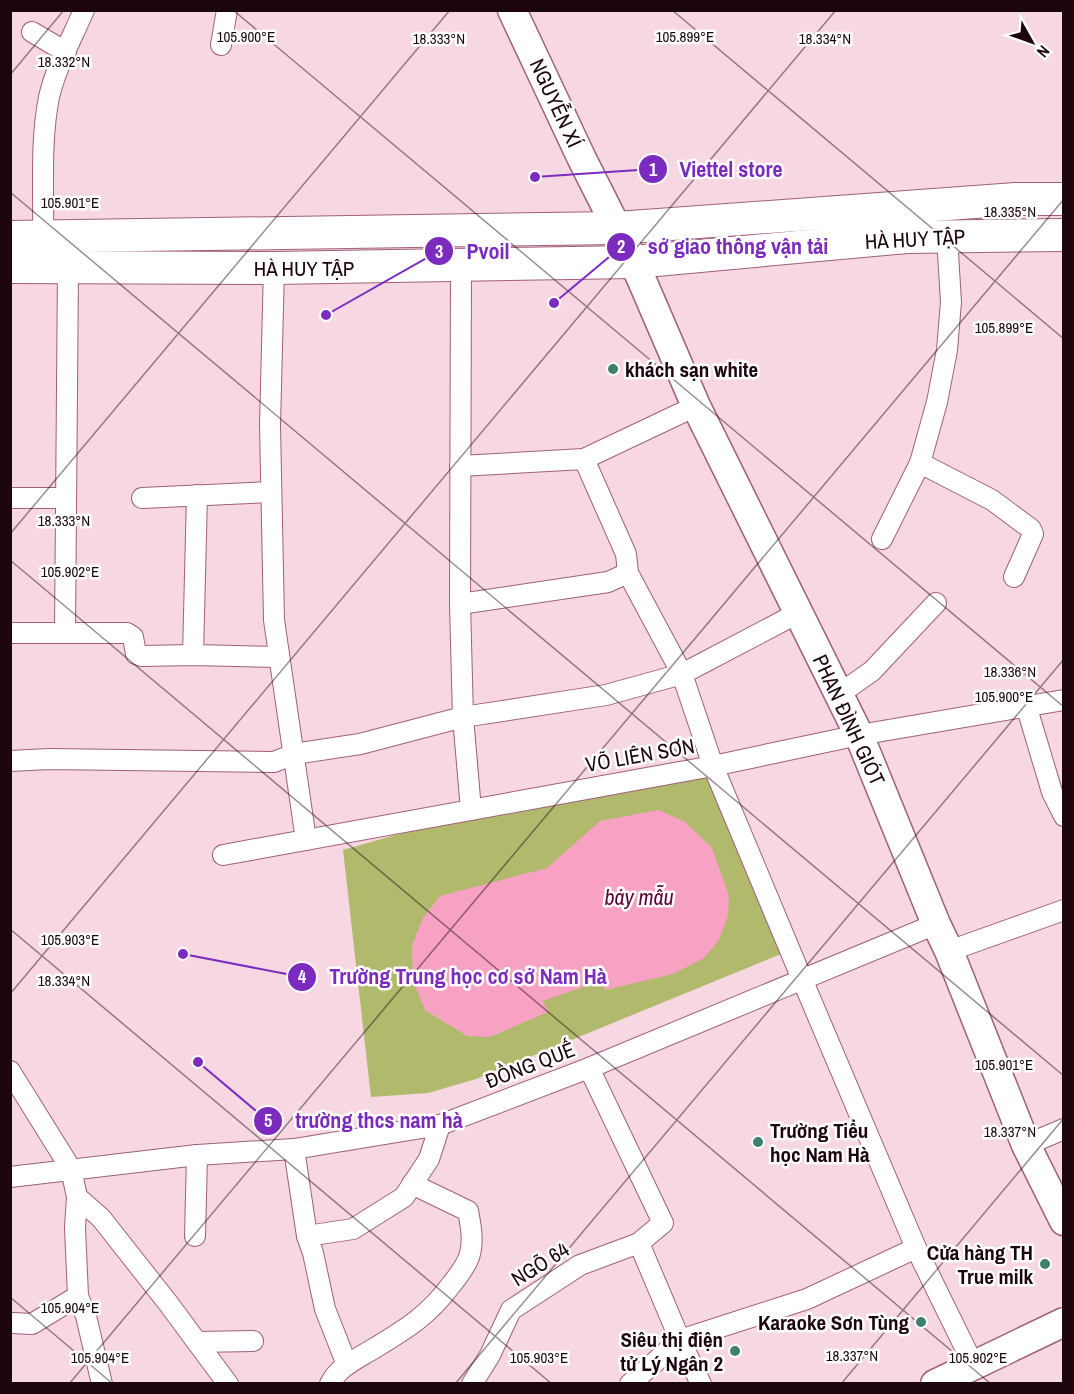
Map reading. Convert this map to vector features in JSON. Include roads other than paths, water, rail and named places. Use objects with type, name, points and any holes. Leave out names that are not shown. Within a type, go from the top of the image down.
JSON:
[{"type":"main road","name":"HÀ HUY TẬP","points":[[10,237],[617,228],[1004,200],[1064,198]]},
{"type":"main road","name":"HÀ HUY TẬP","points":[[10,267],[274,268],[634,262],[907,237],[1064,235]]},
{"type":"street","points":[[44,237],[44,135],[50,95],[84,10]]},
{"type":"street","points":[[221,45],[227,10]]},
{"type":"street","name":"NGUYỄN XÍ","points":[[512,10],[617,228]]},
{"type":"street","points":[[32,32],[66,52]]},
{"type":"street","name":"PHAN ĐÌNH GIÓT","points":[[617,228],[696,405],[859,735],[949,951],[1026,1145],[1064,1221]]},
{"type":"street","points":[[882,539],[920,463],[937,402],[947,350],[951,302],[946,237]]},
{"type":"street","points":[[461,266],[460,604],[463,717],[471,810]]},
{"type":"street","points":[[65,632],[68,268]]},
{"type":"street","points":[[274,268],[270,425],[274,620],[306,840]]},
{"type":"street","points":[[460,466],[584,459],[696,405]]},
{"type":"street","points":[[584,459],[626,554],[628,573],[682,674],[713,766],[916,1248],[972,1372]]},
{"type":"street","points":[[920,463],[992,500],[1031,529],[1034,534],[1014,577]]},
{"type":"street","points":[[142,498],[271,492]]},
{"type":"street","points":[[193,655],[197,495]]},
{"type":"street","points":[[10,498],[65,498]]},
{"type":"street","points":[[460,604],[608,582],[628,573]]},
{"type":"street","points":[[838,695],[872,671],[936,603]]},
{"type":"street","points":[[10,760],[274,762],[294,754],[360,744],[463,717],[606,695],[682,674],[798,613]]},
{"type":"street","points":[[10,633],[127,633],[133,637],[136,654],[142,656],[279,657]]},
{"type":"street","name":"VÕ LIÊN SƠN","points":[[223,855],[713,766],[859,735],[1064,699]]},
{"type":"street","points":[[1026,705],[1052,792],[1064,816]]},
{"type":"street","points":[[949,951],[1064,910]]},
{"type":"street","name":"ĐỒNG QUẾ","points":[[10,1177],[197,1155],[294,1149],[440,1125],[589,1068],[936,924]]},
{"type":"street","name":"NGÕ 64","points":[[472,1383],[490,1354],[511,1310],[580,1265],[639,1243],[663,1223],[589,1068]]},
{"type":"street","points":[[10,1071],[71,1169],[77,1197],[75,1228],[78,1296],[86,1316],[102,1383]]},
{"type":"street","points":[[307,1236],[353,1229],[404,1197],[429,1159],[440,1125]]},
{"type":"street","points":[[1026,1145],[1064,1129]]},
{"type":"street","points":[[294,1149],[307,1236],[325,1308],[347,1365]]},
{"type":"street","points":[[195,1236],[197,1155]]},
{"type":"street","points":[[330,1383],[333,1376],[347,1365],[416,1322],[437,1304],[463,1270],[470,1256],[472,1230],[468,1211],[412,1184]]},
{"type":"street","points":[[77,1197],[101,1218],[228,1383]]},
{"type":"street","points":[[639,1243],[701,1383]]},
{"type":"street","points":[[630,1383],[680,1340],[807,1299],[916,1248]]},
{"type":"street","points":[[13,1323],[32,1324],[78,1296]]},
{"type":"street","points":[[935,1383],[972,1372],[1064,1322]]},
{"type":"street","points":[[197,1342],[253,1341]]},
{"type":"water","name":"bảy mẫu","points":[[658,810],[684,821],[712,848],[729,895],[728,916],[719,940],[704,958],[673,974],[605,990],[603,980],[543,1001],[548,1012],[490,1037],[467,1036],[425,1010],[413,981],[412,945],[423,918],[440,896],[547,868],[600,821]]},
{"type":"place","name":"Viettel store","points":[[535,177]]},
{"type":"place","name":"sở giao thông vận tải","points":[[554,303]]},
{"type":"place","name":"Pvoil","points":[[326,315]]},
{"type":"place","name":"khách sạn white","points":[[613,369]]},
{"type":"place","name":"Trường Trung học cơ sở Nam Hà","points":[[183,954]]},
{"type":"place","name":"trường thcs nam hà","points":[[198,1062]]},
{"type":"place","name":"Trường Tiểu học Nam Hà","points":[[758,1142]]},
{"type":"place","name":"Cửa hàng TH True milk","points":[[1045,1264]]},
{"type":"place","name":"Karaoke Sơn Tùng","points":[[921,1322]]},
{"type":"place","name":"Siêu thị điện tử Lý Ngân 2","points":[[735,1351]]}]
